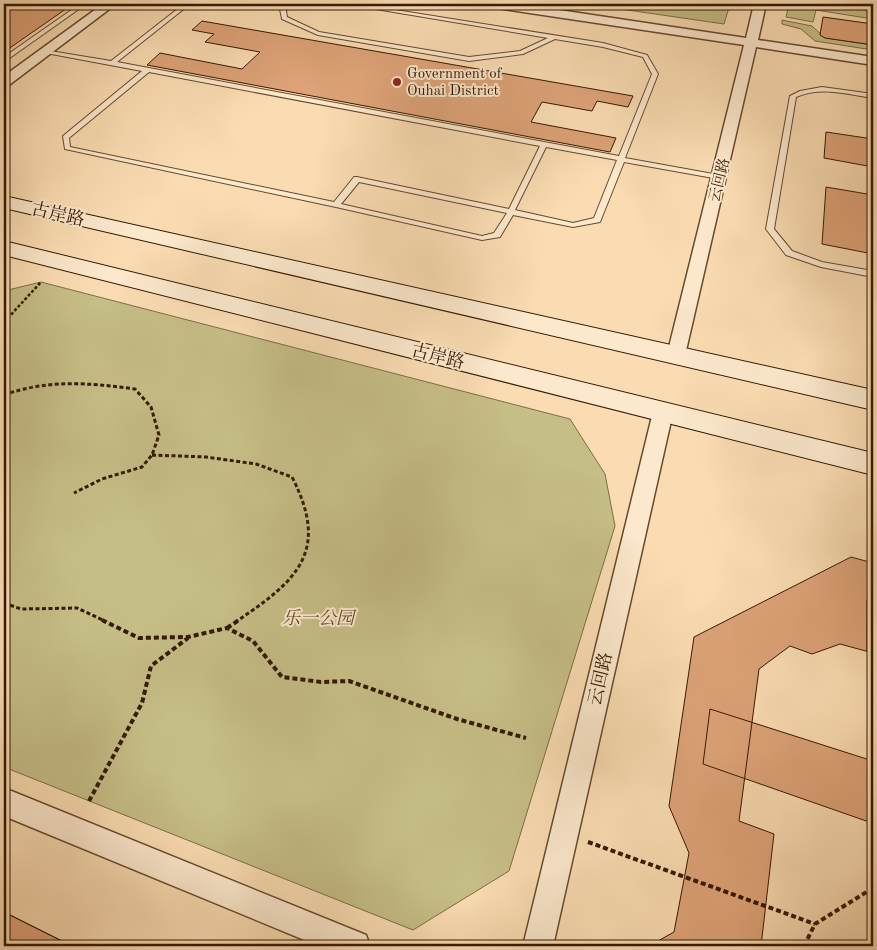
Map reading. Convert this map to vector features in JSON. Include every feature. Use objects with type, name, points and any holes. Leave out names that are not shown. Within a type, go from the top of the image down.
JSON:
[{"type":"street","points":[[4,82],[110,4]]},
{"type":"street","points":[[497,4],[873,61]]},
{"type":"street","name":"云回路","points":[[676,355],[760,4]]},
{"type":"street","name":"古岸路","points":[[4,202],[873,400]]},
{"type":"street","name":"古岸路","points":[[4,248],[873,464]]},
{"type":"street","name":"云回路","points":[[538,946],[662,412]]},
{"type":"street","points":[[4,802],[355,946]]},
{"type":"lane","points":[[4,60],[83,4]]},
{"type":"lane","points":[[112,63],[187,4]]},
{"type":"lane","points":[[282,4],[284,18],[318,33],[469,58],[521,53],[555,37]]},
{"type":"lane","points":[[336,205],[356,179],[573,225],[597,220],[655,74],[645,56],[603,45],[349,4]]},
{"type":"lane","points":[[46,51],[719,177]]},
{"type":"lane","points":[[147,70],[65,137],[66,148],[482,238],[497,234],[511,212],[544,144]]},
{"type":"lane","points":[[873,96],[834,90],[804,90],[793,96],[770,229],[788,253],[821,264],[873,274]]},
{"type":"path","points":[[4,352],[9,338],[7,319],[41,282]]},
{"type":"path","points":[[4,395],[50,382],[91,383],[135,389],[152,407],[159,435],[152,454],[142,467],[102,479],[74,493]]},
{"type":"path","points":[[4,603],[21,609],[77,608],[139,638],[188,638],[227,628],[251,613],[280,590],[306,557],[310,528],[303,499],[292,477],[256,464],[206,457],[152,454]]},
{"type":"path","points":[[227,628],[253,641],[282,677],[321,682],[349,682],[457,719],[526,738]]},
{"type":"path","points":[[89,801],[142,704],[152,666],[188,638]]},
{"type":"path","points":[[564,834],[815,924]]},
{"type":"path","points":[[804,946],[815,924],[873,888]]},
{"type":"green space","points":[[586,4],[730,4],[724,24]]},
{"type":"green space","points":[[789,4],[821,4],[873,11],[873,19],[816,10],[813,22],[786,17]]},
{"type":"green space","points":[[782,20],[812,26],[825,38],[873,45],[873,50],[815,41],[801,29],[782,24]]},
{"type":"green space","name":"乐一公园","points":[[41,282],[570,419],[605,474],[615,526],[509,871],[413,930],[4,767],[4,295],[8,290]]},
{"type":"building","points":[[4,4],[73,4],[4,52]]},
{"type":"building","points":[[823,17],[873,24],[873,45],[825,38],[820,35]]},
{"type":"building","name":"Government of Ouhai District","points":[[202,21],[633,96],[628,107],[597,101],[592,111],[542,102],[531,122],[616,138],[610,152],[147,65],[160,53],[242,69],[260,52],[205,42],[214,34],[192,30]]},
{"type":"building","points":[[826,132],[873,139],[873,167],[824,158]]},
{"type":"building","points":[[826,187],[873,195],[873,254],[822,244]]},
{"type":"building","points":[[851,557],[873,563],[873,653],[840,644],[812,654],[790,646],[759,669],[739,821],[774,834],[761,946],[649,946],[674,932],[689,853],[669,806],[694,637]]},
{"type":"building","points":[[867,600],[873,602],[873,653],[867,651]]},
{"type":"building","points":[[710,709],[873,761],[872,823],[703,764]]},
{"type":"building","points":[[4,912],[68,944],[67,946],[4,946]]},
{"type":"building","points":[[4,912],[68,944],[67,946],[4,946]]},
{"type":"place","name":"Government of Ouhai District","points":[[397,82]]}]
